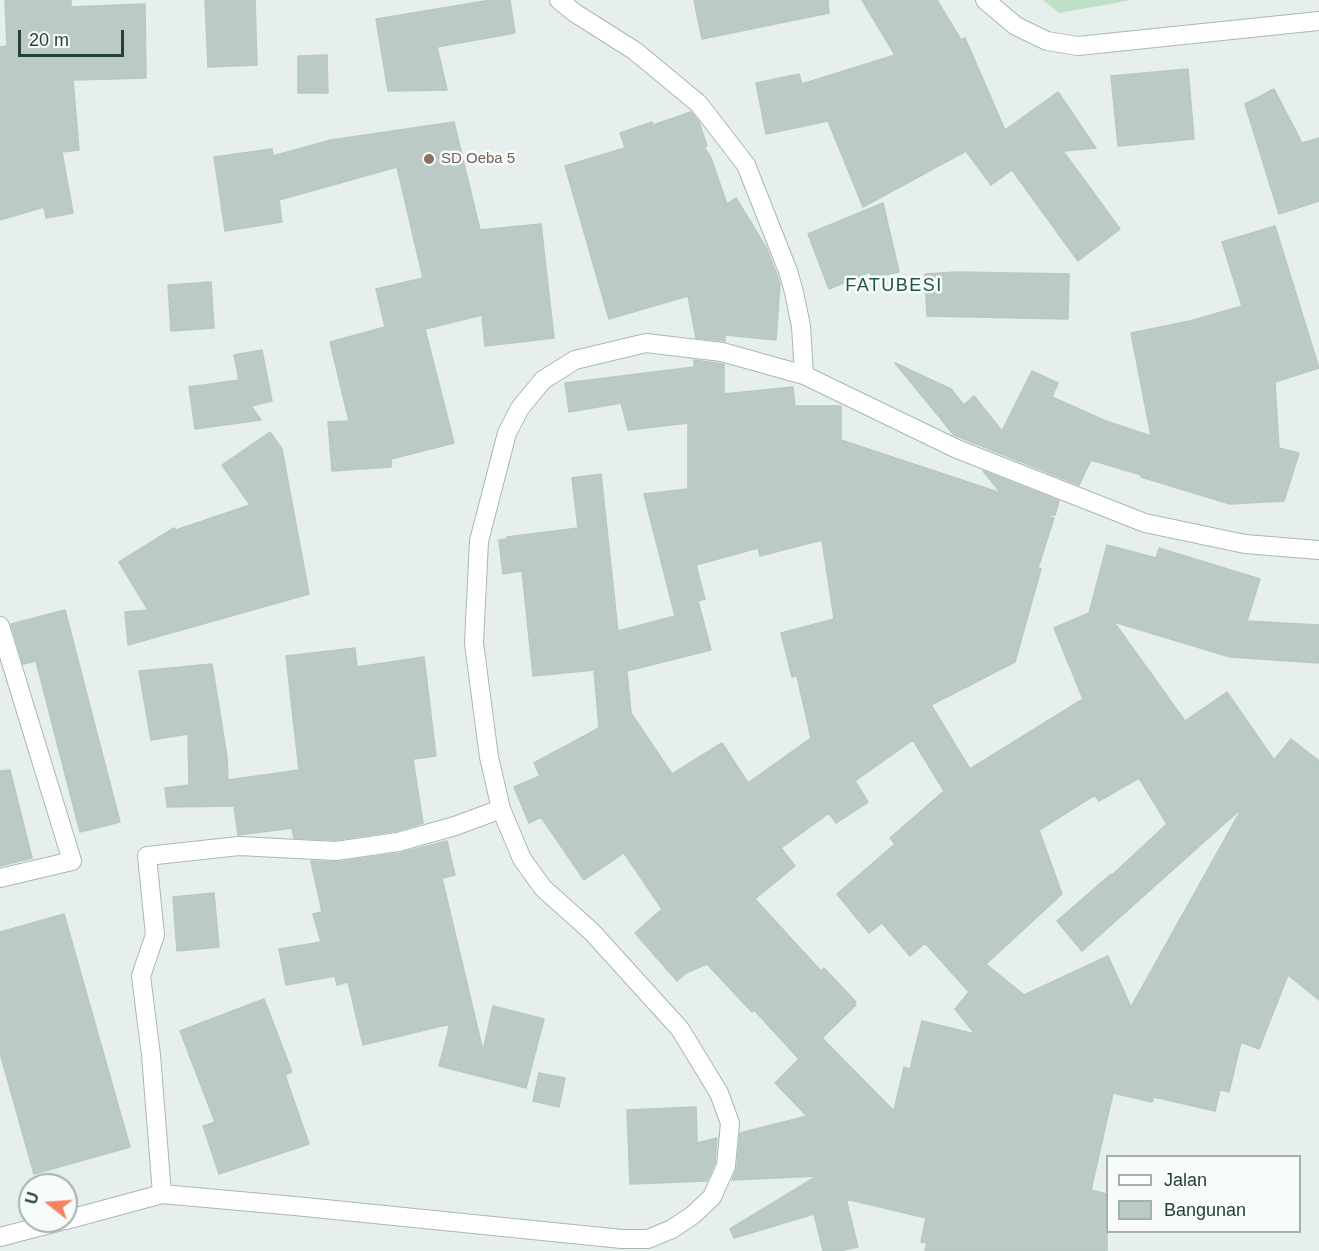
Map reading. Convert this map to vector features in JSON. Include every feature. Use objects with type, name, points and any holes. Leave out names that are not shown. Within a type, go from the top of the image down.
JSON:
[{"type":"street","points":[[559,0],[575,13],[635,51],[699,104],[746,165],[788,271],[794,292],[801,326],[804,375]]},
{"type":"street","points":[[985,0],[1016,26],[1047,41],[1078,46],[1319,21]]},
{"type":"street","points":[[78,1217],[162,1194],[622,1239],[648,1239],[672,1229],[693,1215],[712,1197],[726,1166],[730,1124],[719,1093],[680,1029],[592,932],[543,888],[522,859],[501,808],[489,757],[474,643],[479,541],[507,433],[520,408],[543,380],[575,360],[646,343],[722,352],[804,375],[957,449],[1145,523],[1245,544],[1319,550]]},
{"type":"street","points":[[0,626],[72,861],[0,878]]},
{"type":"street","points":[[162,1194],[151,1055],[141,976],[154,935],[147,856],[239,846],[336,851],[399,842],[455,826],[501,808]]},
{"type":"street","points":[[0,1237],[18,1232]]},
{"type":"green space","points":[[1043,0],[1132,0],[1059,13]]},
{"type":"building","points":[[5,0],[71,0],[71,7],[145,4],[146,78],[73,80],[79,150],[62,152],[73,213],[46,218],[44,207],[0,220],[0,47],[7,46]]},
{"type":"building","points":[[205,0],[255,0],[257,65],[208,67]]},
{"type":"building","points":[[491,0],[510,0],[515,33],[437,47],[447,90],[388,91],[376,19]]},
{"type":"building","points":[[694,0],[828,0],[829,13],[702,39]]},
{"type":"building","points":[[862,0],[937,0],[961,40],[965,38],[1005,130],[1058,92],[1096,148],[1063,151],[1120,229],[1078,261],[1012,170],[991,185],[966,151],[863,207],[828,121],[766,134],[756,83],[799,74],[802,84],[895,55]]},
{"type":"building","points":[[327,55],[328,93],[298,93],[298,56]]},
{"type":"building","points":[[1188,69],[1194,139],[1118,146],[1111,76]]},
{"type":"building","points":[[1274,89],[1302,143],[1319,138],[1319,201],[1279,214],[1245,104]]},
{"type":"building","points":[[691,112],[699,122],[707,146],[704,147],[711,158],[727,204],[736,198],[767,249],[777,275],[780,284],[776,340],[725,335],[725,341],[696,338],[688,296],[609,319],[565,166],[625,148],[620,133]]},
{"type":"building","points":[[454,122],[480,230],[541,224],[554,338],[485,346],[482,315],[425,329],[454,443],[391,459],[391,467],[332,471],[328,422],[349,421],[330,342],[385,327],[376,289],[423,278],[397,167],[279,200],[282,222],[225,231],[214,157],[272,149],[273,156],[331,140]]},
{"type":"building","points":[[883,203],[899,272],[871,278],[870,272],[829,289],[808,234]]},
{"type":"building","points":[[1275,226],[1319,368],[1275,382],[1279,448],[1299,453],[1284,501],[1230,504],[1091,460],[1079,485],[954,435],[895,363],[951,389],[964,405],[974,396],[1002,431],[1032,371],[1058,383],[1052,397],[1106,421],[1151,436],[1131,333],[1190,321],[1242,306],[1222,242]]},
{"type":"building","points":[[957,272],[1069,274],[1068,319],[927,316],[925,274]]},
{"type":"building","points":[[211,282],[214,328],[171,331],[168,285]]},
{"type":"building","points":[[262,350],[272,401],[251,406],[261,420],[195,429],[189,387],[239,380],[234,355]]},
{"type":"building","points":[[694,360],[724,364],[724,394],[793,387],[795,406],[841,406],[841,440],[1001,493],[983,471],[1059,501],[1055,515],[1044,515],[1054,518],[1038,568],[1041,569],[1015,662],[931,705],[970,769],[1083,699],[1054,628],[1089,613],[1107,545],[1156,558],[1159,548],[1260,579],[1247,621],[1319,625],[1319,663],[1230,657],[1114,622],[1185,721],[1227,692],[1274,760],[1291,739],[1319,761],[1319,1000],[1288,975],[1259,1049],[1241,1042],[1229,1092],[1220,1090],[1215,1111],[1154,1097],[1152,1102],[1113,1093],[1091,1190],[1106,1194],[1107,1251],[925,1251],[927,1243],[921,1242],[926,1218],[846,1199],[858,1247],[840,1251],[823,1251],[814,1214],[734,1238],[730,1229],[817,1176],[732,1180],[737,1167],[740,1133],[807,1116],[775,1083],[799,1059],[707,964],[686,973],[677,981],[635,933],[662,909],[624,853],[584,880],[541,817],[529,823],[514,787],[540,776],[534,763],[599,728],[594,670],[533,676],[522,571],[503,574],[499,540],[578,528],[572,478],[601,474],[618,631],[675,616],[644,494],[688,489],[688,423],[628,430],[621,403],[569,412],[565,383],[694,367]],"holes":[[[822,540],[834,619],[781,633],[792,677],[797,676],[811,738],[748,783],[722,743],[672,774],[631,713],[627,671],[711,650],[698,601],[705,599],[696,565],[758,548],[760,556]],[[913,740],[944,791],[890,838],[895,844],[837,894],[869,933],[882,923],[910,956],[925,943],[969,992],[955,1009],[975,1034],[922,1021],[910,1069],[904,1067],[894,1111],[822,1038],[856,1005],[853,1005],[856,1002],[824,968],[821,971],[755,899],[795,866],[781,848],[829,813],[836,823],[868,802],[855,781]],[[1139,778],[1167,824],[1112,875],[1057,921],[1082,951],[1242,808],[1131,1007],[1108,956],[1024,995],[986,964],[1062,894],[1039,830],[1095,795],[1099,801]]]},
{"type":"building","points":[[270,432],[282,449],[309,594],[128,645],[125,612],[148,610],[119,562],[174,528],[176,530],[250,505],[222,465]]},
{"type":"building","points":[[65,610],[120,822],[80,832],[36,661],[23,664],[11,624]]},
{"type":"building","points":[[355,648],[357,667],[424,657],[436,756],[413,759],[423,823],[396,831],[335,840],[294,838],[292,828],[238,835],[234,806],[167,807],[165,788],[189,785],[188,734],[151,740],[139,671],[212,664],[227,756],[228,780],[299,770],[286,656]]},
{"type":"building","points":[[10,770],[32,858],[0,866],[0,771]]},
{"type":"building","points":[[447,841],[455,875],[442,878],[483,1051],[493,1006],[544,1019],[526,1088],[439,1066],[450,1024],[363,1045],[348,982],[337,985],[335,976],[286,985],[279,949],[321,942],[313,914],[322,912],[311,861],[338,862],[400,853]]},
{"type":"building","points":[[214,893],[219,947],[177,951],[173,897]]},
{"type":"building","points":[[64,914],[130,1147],[34,1173],[0,1053],[0,932]]},
{"type":"building","points":[[264,999],[292,1072],[285,1075],[309,1144],[219,1174],[203,1126],[215,1122],[180,1031]]},
{"type":"building","points":[[539,1073],[565,1078],[559,1107],[533,1101]]},
{"type":"building","points":[[696,1107],[697,1143],[717,1138],[715,1163],[707,1181],[630,1184],[627,1110]]},
{"type":"place","name":"SD Oeba 5","points":[[429,159]]},
{"type":"district","name":"FATUBESI","points":[[894,286]]}]
